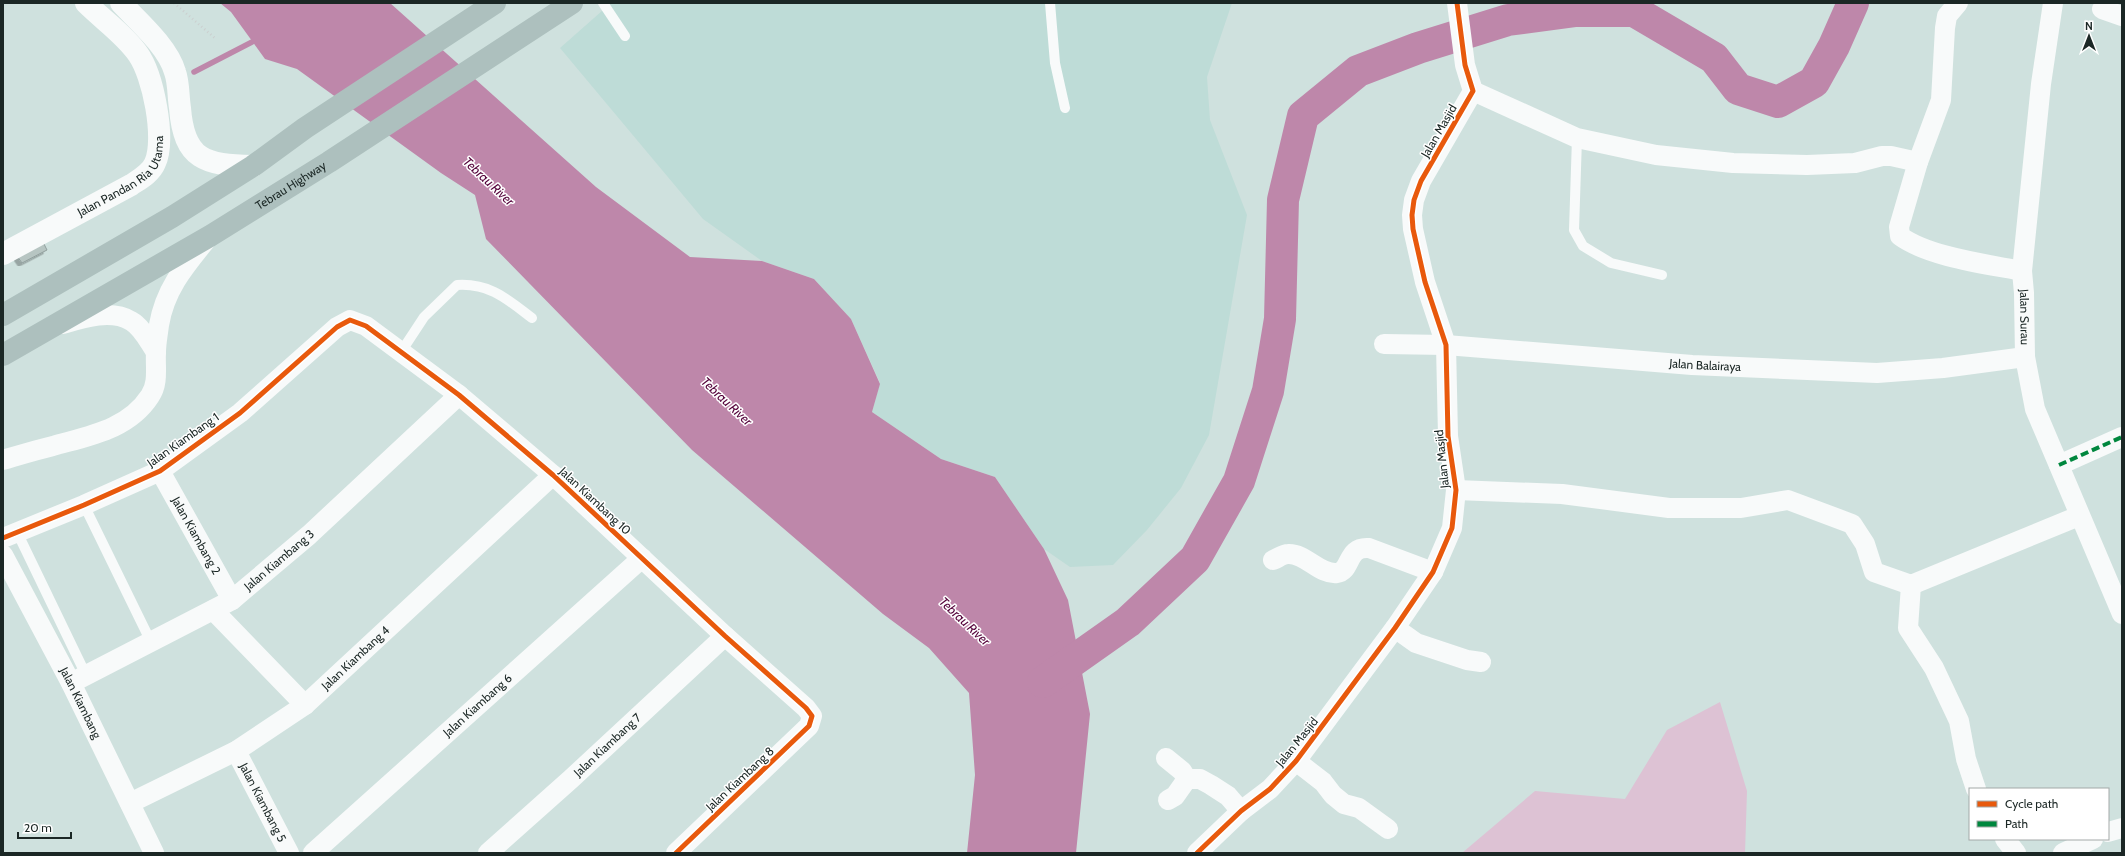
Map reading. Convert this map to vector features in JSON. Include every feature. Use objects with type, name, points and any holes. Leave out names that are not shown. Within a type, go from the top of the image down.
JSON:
[{"type":"highway","points":[[3,315],[172,217],[253,166],[305,128],[495,3]]},
{"type":"highway","name":"Tebrau Highway","points":[[3,355],[210,236],[329,162],[490,55],[572,3]]},
{"type":"street","name":"Jalan Pandan Ria Utama","points":[[3,254],[143,177],[156,162],[159,144],[158,120],[152,86],[147,69],[138,53],[86,3]]},
{"type":"street","points":[[121,3],[169,58],[177,81],[184,136],[192,149],[205,160],[223,165],[253,166]]},
{"type":"street","points":[[1456,3],[1465,65],[1473,91],[1577,138],[1632,151],[1733,163],[1808,165],[1847,164],[1891,156],[1918,162]]},
{"type":"street","points":[[1958,3],[1947,16],[1941,79],[1941,100],[1918,162],[1899,227],[1900,236],[1907,241],[1955,258],[2022,271]]},
{"type":"street","name":"Jalan Surau","points":[[2053,3],[2041,84],[2022,271],[2025,356],[2035,409],[2079,516],[2122,614]]},
{"type":"street","points":[[2102,9],[2122,16]]},
{"type":"street","name":"Jalan Masjid","points":[[1203,851],[1240,811],[1270,789],[1296,761],[1395,628],[1433,572],[1452,528],[1456,490],[1448,436],[1446,345],[1425,282],[1413,229],[1413,208],[1421,181],[1473,91]]},
{"type":"street","points":[[3,460],[96,435],[131,416],[151,396],[156,377],[156,352],[166,297],[178,274],[210,236]]},
{"type":"street","points":[[55,326],[99,316],[121,317],[131,321],[139,328],[156,352]]},
{"type":"street","name":"Jalan Kiambang 10","points":[[350,320],[366,326],[459,395],[553,475],[725,636],[806,708],[812,716]]},
{"type":"street","name":"Jalan Kiambang 1","points":[[10,535],[84,505],[160,471],[240,413],[337,327],[350,320]]},
{"type":"street","name":"Jalan Balairaya","points":[[1384,344],[1446,345],[1692,365],[1877,373],[1943,368],[2025,356]]},
{"type":"street","name":"Jalan Kiambang 3","points":[[79,679],[232,600],[309,535],[459,395]]},
{"type":"street","points":[[2059,465],[2122,437]]},
{"type":"street","name":"Jalan Kiambang 2","points":[[160,471],[232,600]]},
{"type":"street","name":"Jalan Kiambang 4","points":[[130,803],[236,752],[304,705],[553,475]]},
{"type":"street","points":[[1456,490],[1562,494],[1669,508],[1741,508],[1788,500],[1852,524],[1865,544],[1874,572],[1911,584],[2079,516]]},
{"type":"street","points":[[1273,560],[1287,554],[1298,555],[1328,572],[1337,573],[1342,570],[1355,551],[1361,548],[1369,548],[1433,572]]},
{"type":"street","name":"Jalan Kiambang","points":[[3,554],[79,679],[130,803],[154,853]]},
{"type":"street","name":"Jalan Kiambang 6","points":[[313,853],[642,558]]},
{"type":"street","points":[[1911,584],[1908,628],[1934,668],[1959,721],[1966,759],[1976,788]]},
{"type":"street","points":[[213,610],[304,705]]},
{"type":"street","points":[[1395,628],[1416,643],[1467,660],[1481,662]]},
{"type":"street","name":"Jalan Kiambang 7","points":[[488,853],[571,779],[725,636]]},
{"type":"street","name":"Jalan Kiambang 8","points":[[676,853],[809,726],[812,716]]},
{"type":"street","name":"Jalan Kiambang 5","points":[[236,752],[290,853]]},
{"type":"street","points":[[1166,758],[1182,771],[1187,779]]},
{"type":"street","points":[[1296,761],[1323,782],[1333,795],[1344,804],[1358,808],[1388,829]]},
{"type":"street","points":[[1168,800],[1176,796],[1187,779]]},
{"type":"street","points":[[1187,779],[1200,779],[1211,785],[1228,796],[1240,811]]},
{"type":"street","points":[[2109,832],[2116,828],[2122,828]]},
{"type":"street","points":[[2006,840],[2016,853]]},
{"type":"street","points":[[2063,853],[2091,840]]},
{"type":"lane","points":[[603,3],[625,36]]},
{"type":"lane","points":[[1050,3],[1055,63],[1065,108]]},
{"type":"lane","points":[[1577,138],[1574,230],[1583,246],[1610,263],[1662,274]]},
{"type":"lane","points":[[401,352],[424,317],[457,285],[470,284],[494,290],[532,318]]},
{"type":"lane","points":[[84,505],[151,642]]},
{"type":"lane","points":[[10,535],[79,679]]},
{"type":"path","points":[[174,3],[216,39]]},
{"type":"shaded area","points":[[611,3],[1232,3],[1207,77],[1210,120],[1247,215],[1209,435],[1181,488],[1147,530],[1113,565],[1070,567],[1044,549],[995,477],[941,459],[872,412],[880,383],[851,319],[814,279],[762,261],[703,219],[560,48]]},
{"type":"shaded area","points":[[1720,702],[1747,791],[1745,853],[1462,853],[1535,791],[1625,799],[1667,730]]},
{"type":"water","name":"Tebrau River","points":[[220,3],[390,3],[596,187],[690,257],[762,261],[814,279],[851,319],[880,384],[872,412],[941,459],[995,477],[1044,549],[1068,600],[1090,714],[1076,853],[967,853],[975,775],[969,693],[929,648],[883,614],[692,450],[486,239],[475,195],[441,173],[297,69],[265,59],[231,12]]},
{"type":"building","points":[[43,242],[47,250],[22,263],[17,256]]},
{"type":"waterway","points":[[1043,682],[1128,622],[1195,559],[1239,481],[1268,391],[1280,319],[1283,200],[1303,116],[1358,71],[1418,48],[1508,20],[1576,11],[1634,11],[1714,58],[1738,89],[1778,102],[1814,82],[1834,46],[1853,3]]},
{"type":"waterway","points":[[194,72],[252,42]]},
{"type":"marked path","points":[[2059,465],[2122,437]]},
{"type":"cycle path","points":[[1197,853],[1241,811],[1270,789],[1296,761],[1395,628],[1433,572],[1452,528],[1456,490],[1448,436],[1446,345],[1425,282],[1413,229],[1412,215],[1414,200],[1421,181],[1473,91],[1465,65],[1457,3]]},
{"type":"cycle path","points":[[3,538],[84,505],[160,471],[240,413],[337,327],[350,320],[366,326],[459,395],[553,475],[725,636],[806,708],[812,716],[809,726],[676,853]]}]
